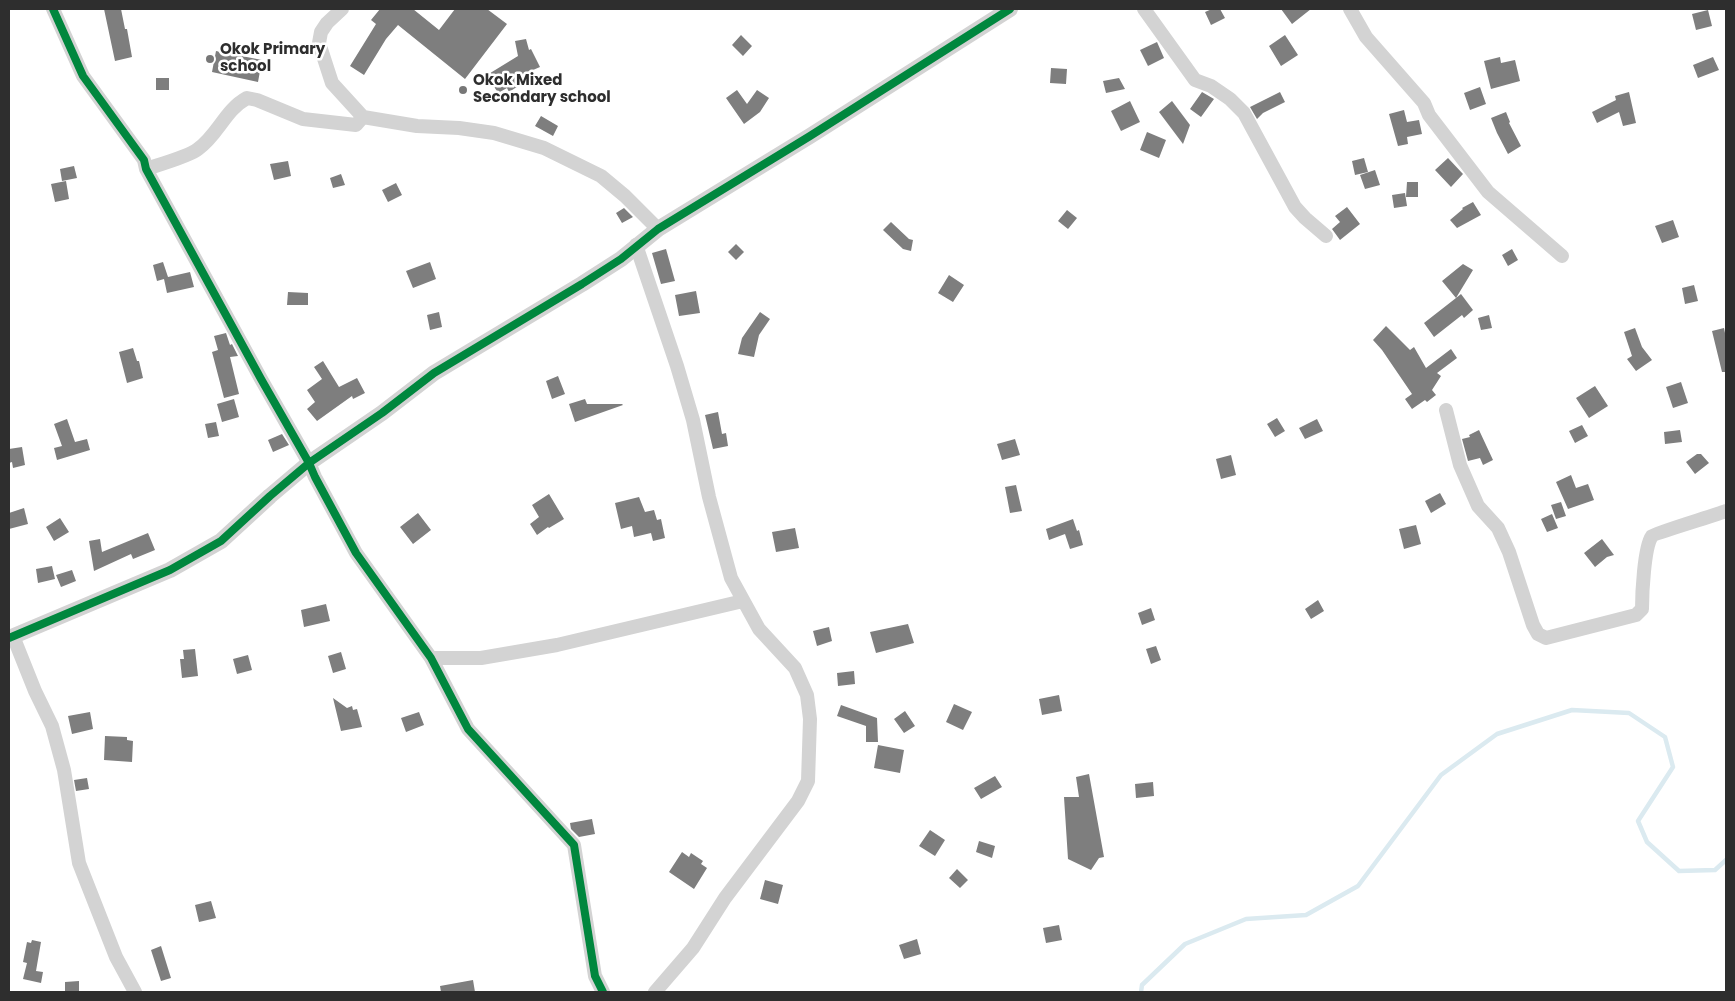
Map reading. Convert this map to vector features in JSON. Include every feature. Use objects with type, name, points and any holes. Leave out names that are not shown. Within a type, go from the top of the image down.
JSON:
[{"type":"street","points":[[53,9],[83,76],[144,160],[146,169],[309,463],[356,553],[431,658],[468,729],[574,845],[595,976],[602,992]]},
{"type":"street","points":[[342,9],[327,23],[321,32],[319,43],[332,83],[363,117],[418,126],[459,128],[494,133],[544,148],[600,176],[625,196],[658,229]]},
{"type":"street","points":[[135,992],[116,957],[79,862],[64,770],[52,726],[11,637],[170,570],[221,541],[309,463],[382,413],[434,373],[590,279],[621,259],[658,229],[810,136],[1010,9]]},
{"type":"street","points":[[1144,9],[1195,80],[1210,86],[1230,99],[1244,113],[1294,207],[1326,236]]},
{"type":"street","points":[[1350,9],[1366,37],[1424,103],[1429,115],[1488,192],[1562,256]]},
{"type":"street","points":[[146,169],[198,150],[229,111],[247,98],[257,100],[302,119],[356,125],[363,117]]},
{"type":"street","points":[[636,246],[677,366],[693,420],[709,497],[731,578],[759,629],[794,668],[807,695],[810,719],[808,780],[798,801],[725,898],[693,948],[655,992]]},
{"type":"street","points":[[1446,410],[1460,465],[1478,506],[1498,528],[1509,552],[1533,625],[1538,634],[1546,638],[1636,615],[1642,609],[1645,569],[1649,543],[1653,535],[1726,511]]},
{"type":"street","points":[[431,658],[481,658],[557,645],[744,601]]},
{"type":"building","points":[[104,9],[121,9],[132,57],[115,61]]},
{"type":"building","points":[[380,9],[413,9],[439,30],[455,9],[487,9],[507,24],[465,79],[398,25],[386,39],[364,75],[350,66],[376,24],[371,20]]},
{"type":"building","points":[[1212,9],[1220,9],[1225,18],[1211,25],[1205,12]]},
{"type":"building","points":[[1281,9],[1311,9],[1292,24]]},
{"type":"building","points":[[1708,10],[1712,26],[1696,30],[1692,14]]},
{"type":"building","points":[[741,35],[752,46],[743,56],[732,45]]},
{"type":"building","points":[[1285,35],[1298,55],[1281,66],[1269,46]]},
{"type":"building","points":[[526,39],[529,50],[531,49],[540,67],[533,70],[535,81],[532,82],[528,73],[520,78],[523,83],[509,92],[507,88],[498,93],[487,75],[518,56],[515,41]]},
{"type":"building","points":[[1157,42],[1164,58],[1148,66],[1140,50]]},
{"type":"building","points":[[216,51],[262,60],[258,82],[212,72]]},
{"type":"building","points":[[1500,57],[1501,63],[1515,60],[1520,81],[1491,89],[1484,61]]},
{"type":"building","points":[[1713,57],[1719,70],[1698,78],[1693,65]]},
{"type":"building","points":[[1051,68],[1067,69],[1066,84],[1050,83]]},
{"type":"building","points":[[156,78],[169,78],[169,90],[156,90]]},
{"type":"building","points":[[1119,78],[1125,89],[1106,93],[1103,81]]},
{"type":"building","points":[[1480,87],[1486,104],[1470,110],[1464,93]]},
{"type":"building","points":[[737,90],[747,104],[757,90],[769,98],[760,112],[744,124],[726,98]]},
{"type":"building","points":[[1202,92],[1214,99],[1201,117],[1190,109]]},
{"type":"building","points":[[1280,92],[1285,102],[1263,113],[1257,119],[1250,107]]},
{"type":"building","points":[[1629,92],[1636,123],[1623,126],[1619,112],[1597,123],[1592,112],[1616,100],[1615,96]]},
{"type":"building","points":[[1130,101],[1140,122],[1121,131],[1111,111]]},
{"type":"building","points":[[1172,101],[1190,125],[1183,144],[1159,112]]},
{"type":"building","points":[[1404,110],[1407,122],[1419,120],[1422,134],[1407,137],[1408,144],[1398,146],[1389,114]]},
{"type":"building","points":[[1506,112],[1509,123],[1521,146],[1508,154],[1491,118]]},
{"type":"building","points":[[541,116],[558,126],[553,136],[535,126]]},
{"type":"building","points":[[1147,132],[1166,140],[1159,158],[1140,150]]},
{"type":"building","points":[[1364,158],[1368,172],[1355,175],[1352,161]]},
{"type":"building","points":[[1448,158],[1463,174],[1451,187],[1435,170]]},
{"type":"building","points":[[288,161],[291,176],[274,180],[270,164]]},
{"type":"building","points":[[74,166],[77,178],[62,181],[60,169]]},
{"type":"building","points":[[1375,170],[1380,185],[1365,189],[1360,175]]},
{"type":"building","points":[[341,174],[345,185],[333,188],[330,178]]},
{"type":"building","points":[[66,181],[69,199],[55,202],[51,184]]},
{"type":"building","points":[[1407,182],[1418,182],[1418,197],[1406,197]]},
{"type":"building","points":[[396,183],[402,195],[388,202],[382,190]]},
{"type":"building","points":[[1405,193],[1407,206],[1394,208],[1392,195]]},
{"type":"building","points":[[1473,202],[1481,215],[1457,228],[1450,220],[1462,208]]},
{"type":"building","points":[[1347,207],[1360,224],[1340,240],[1332,229],[1340,222],[1335,216]]},
{"type":"building","points":[[624,208],[633,217],[622,223],[616,213]]},
{"type":"building","points":[[1067,210],[1077,218],[1068,229],[1058,221]]},
{"type":"building","points":[[1673,220],[1679,237],[1662,243],[1655,226]]},
{"type":"building","points":[[891,222],[909,239],[913,240],[911,251],[903,249],[883,230]]},
{"type":"building","points":[[736,244],[744,252],[736,260],[728,252]]},
{"type":"building","points":[[666,249],[675,281],[661,284],[652,253]]},
{"type":"building","points":[[1512,249],[1518,260],[1508,266],[1502,255]]},
{"type":"building","points":[[163,262],[168,277],[190,272],[194,287],[167,293],[164,279],[157,281],[153,265]]},
{"type":"building","points":[[430,262],[436,279],[413,288],[406,271]]},
{"type":"building","points":[[1463,264],[1473,270],[1456,298],[1442,281]]},
{"type":"building","points":[[949,275],[964,285],[953,302],[938,293]]},
{"type":"building","points":[[1694,285],[1698,301],[1685,304],[1682,288]]},
{"type":"building","points":[[696,291],[700,313],[679,316],[675,295]]},
{"type":"building","points":[[288,292],[308,293],[308,305],[287,305]]},
{"type":"building","points":[[1461,294],[1473,310],[1464,318],[1462,315],[1434,337],[1424,323]]},
{"type":"building","points":[[439,312],[442,327],[430,330],[427,315]]},
{"type":"building","points":[[760,312],[770,319],[759,335],[754,357],[738,354],[742,338]]},
{"type":"building","points":[[1489,315],[1492,328],[1481,330],[1478,318]]},
{"type":"building","points":[[1386,326],[1410,350],[1414,347],[1426,368],[1451,349],[1457,358],[1437,373],[1441,376],[1432,390],[1436,395],[1427,402],[1425,400],[1412,409],[1405,399],[1412,394],[1373,340]]},
{"type":"building","points":[[1635,328],[1642,347],[1652,360],[1636,371],[1627,359],[1632,356],[1624,332]]},
{"type":"building","points":[[1724,328],[1726,338],[1726,372],[1722,372],[1712,331]]},
{"type":"building","points":[[226,333],[230,345],[232,344],[238,356],[230,357],[239,394],[224,398],[212,352],[218,350],[214,336]]},
{"type":"building","points":[[133,348],[137,361],[139,361],[143,378],[127,383],[119,352]]},
{"type":"building","points":[[323,361],[339,387],[357,378],[365,393],[353,399],[352,396],[317,421],[307,409],[315,402],[307,390],[322,379],[314,367]]},
{"type":"building","points":[[558,376],[565,394],[552,399],[546,381]]},
{"type":"building","points":[[1681,382],[1688,403],[1673,408],[1666,387]]},
{"type":"building","points":[[1595,386],[1608,406],[1589,418],[1576,398]]},
{"type":"building","points":[[234,399],[239,417],[222,422],[217,404]]},
{"type":"building","points":[[585,399],[587,404],[623,405],[575,422],[569,404]]},
{"type":"building","points":[[718,412],[722,434],[726,433],[728,446],[713,449],[705,415]]},
{"type":"building","points":[[1277,418],[1285,431],[1275,437],[1267,424]]},
{"type":"building","points":[[67,419],[75,442],[87,439],[90,450],[57,460],[54,448],[62,446],[54,424]]},
{"type":"building","points":[[1317,419],[1323,431],[1305,439],[1299,428]]},
{"type":"building","points":[[216,422],[219,436],[208,438],[205,424]]},
{"type":"building","points":[[1582,425],[1588,436],[1575,443],[1569,431]]},
{"type":"building","points":[[1479,430],[1493,460],[1483,465],[1480,458],[1468,461],[1462,439],[1470,437],[1469,435]]},
{"type":"building","points":[[1680,430],[1682,442],[1665,444],[1664,432]]},
{"type":"building","points":[[282,434],[289,445],[273,452],[268,440]]},
{"type":"building","points":[[1015,439],[1020,455],[1002,460],[997,444]]},
{"type":"building","points":[[22,447],[25,465],[13,468],[12,462],[9,463],[9,449]]},
{"type":"building","points":[[1697,454],[1701,454],[1709,463],[1695,474],[1686,462]]},
{"type":"building","points":[[1231,455],[1236,475],[1221,479],[1216,459]]},
{"type":"building","points":[[1571,475],[1576,488],[1588,484],[1594,500],[1568,509],[1556,482]]},
{"type":"building","points":[[1016,485],[1022,511],[1010,513],[1005,487]]},
{"type":"building","points":[[1440,493],[1446,504],[1431,513],[1425,501]]},
{"type":"building","points":[[549,494],[564,519],[537,535],[530,524],[539,517],[532,505]]},
{"type":"building","points":[[639,497],[645,512],[654,510],[657,520],[661,519],[665,538],[653,541],[651,533],[634,537],[632,526],[621,529],[615,503]]},
{"type":"building","points":[[1561,502],[1566,516],[1556,519],[1551,505]]},
{"type":"building","points":[[24,508],[28,524],[9,529],[9,513]]},
{"type":"building","points":[[418,513],[431,530],[413,544],[400,527]]},
{"type":"building","points":[[1552,514],[1558,528],[1547,532],[1541,519]]},
{"type":"building","points":[[60,518],[69,532],[54,541],[46,527]]},
{"type":"building","points":[[1073,519],[1077,531],[1079,530],[1083,545],[1070,549],[1065,534],[1049,540],[1046,529]]},
{"type":"building","points":[[1416,525],[1421,544],[1404,549],[1399,529]]},
{"type":"building","points":[[795,528],[799,548],[776,552],[772,532]]},
{"type":"building","points":[[148,533],[155,550],[133,559],[131,554],[94,571],[89,541],[100,539],[102,552]]},
{"type":"building","points":[[1602,539],[1614,555],[1607,557],[1595,567],[1584,553]]},
{"type":"building","points":[[52,566],[55,579],[38,583],[36,569]]},
{"type":"building","points":[[72,570],[76,581],[61,587],[56,575]]},
{"type":"building","points":[[1318,600],[1324,611],[1311,619],[1305,609]]},
{"type":"building","points":[[326,604],[330,621],[304,627],[301,610]]},
{"type":"building","points":[[1151,608],[1155,620],[1142,625],[1138,613]]},
{"type":"building","points":[[908,624],[914,643],[876,653],[870,632]]},
{"type":"building","points":[[829,627],[832,641],[817,646],[813,631]]},
{"type":"building","points":[[1156,646],[1161,660],[1151,664],[1146,649]]},
{"type":"building","points":[[195,649],[198,676],[182,678],[180,659],[184,659],[183,650]]},
{"type":"building","points":[[341,652],[346,669],[333,673],[328,656]]},
{"type":"building","points":[[248,655],[252,670],[237,674],[233,659]]},
{"type":"building","points":[[854,671],[855,684],[838,686],[837,673]]},
{"type":"building","points":[[1059,695],[1062,711],[1042,715],[1039,699]]},
{"type":"building","points":[[333,698],[347,708],[352,706],[353,710],[357,709],[362,727],[341,731]]},
{"type":"building","points":[[954,704],[972,712],[963,730],[946,722]]},
{"type":"building","points":[[841,705],[877,718],[878,742],[866,742],[866,726],[837,716]]},
{"type":"building","points":[[905,711],[915,726],[904,733],[894,719]]},
{"type":"building","points":[[90,712],[93,729],[72,734],[68,716]]},
{"type":"building","points":[[419,712],[424,725],[406,732],[401,718]]},
{"type":"building","points":[[105,736],[127,737],[127,740],[133,741],[132,762],[104,760]]},
{"type":"building","points":[[878,745],[904,750],[900,773],[874,768]]},
{"type":"building","points":[[1089,774],[1104,857],[1099,858],[1091,870],[1068,859],[1064,797],[1079,797],[1076,777]]},
{"type":"building","points":[[995,776],[1002,787],[981,799],[974,788]]},
{"type":"building","points":[[87,778],[89,789],[76,791],[74,780]]},
{"type":"building","points":[[1153,782],[1154,796],[1136,798],[1135,784]]},
{"type":"building","points":[[592,819],[595,834],[579,837],[571,829],[570,823]]},
{"type":"building","points":[[930,830],[945,840],[935,856],[919,846]]},
{"type":"building","points":[[979,841],[995,846],[992,858],[976,852]]},
{"type":"building","points":[[682,852],[689,857],[691,853],[703,861],[701,864],[707,868],[694,889],[669,872]]},
{"type":"building","points":[[957,869],[968,880],[960,888],[949,878]]},
{"type":"building","points":[[765,880],[783,885],[778,904],[760,899]]},
{"type":"building","points":[[211,901],[216,918],[199,922],[195,905]]},
{"type":"building","points":[[1059,925],[1062,940],[1046,943],[1043,928]]},
{"type":"building","points":[[917,939],[921,954],[904,959],[899,945]]},
{"type":"building","points":[[32,940],[41,942],[36,971],[43,972],[41,983],[23,979],[27,963],[23,962],[27,942],[31,943]]},
{"type":"building","points":[[161,946],[171,978],[161,981],[151,950]]},
{"type":"building","points":[[473,980],[475,992],[441,992],[440,986]]},
{"type":"building","points":[[79,981],[79,992],[65,992],[65,982]]},
{"type":"waterway","points":[[1141,992],[1142,985],[1185,944],[1246,919],[1306,915],[1358,886],[1441,775],[1497,734],[1572,710],[1629,713],[1665,737],[1673,767],[1638,821],[1647,842],[1679,871],[1715,870],[1726,860]]},
{"type":"cycle path","points":[[53,9],[83,76],[144,160],[146,169],[309,463],[356,553],[431,658],[468,729],[574,845],[595,976],[603,992]]},
{"type":"cycle path","points":[[9,638],[170,570],[221,541],[309,463],[382,413],[434,373],[582,284],[621,259],[658,229],[810,136],[1010,9]]},
{"type":"place","name":"Okok Primary school","points":[[210,59]]},
{"type":"place","name":"Okok Mixed Secondary school","points":[[463,90]]}]
